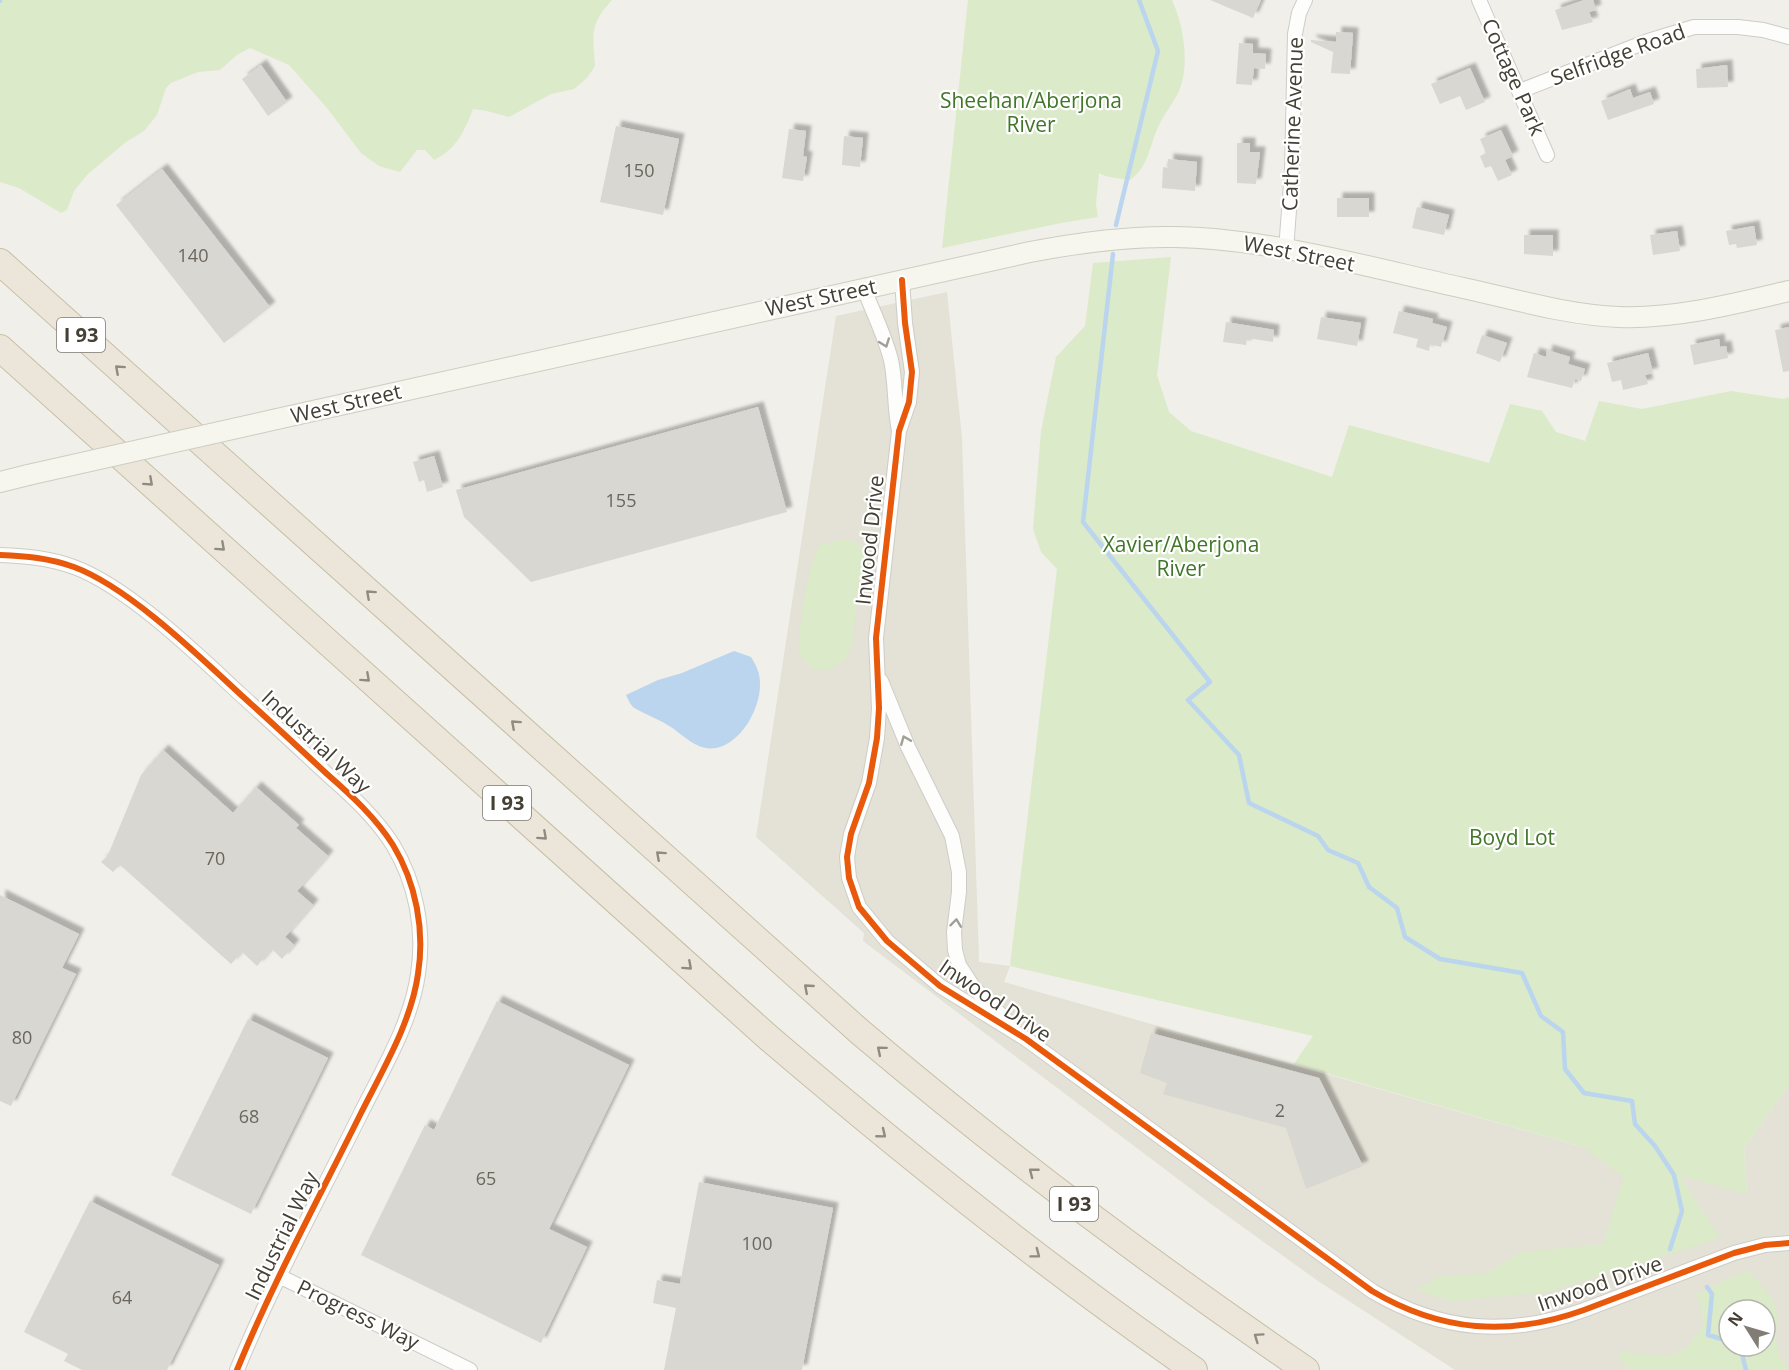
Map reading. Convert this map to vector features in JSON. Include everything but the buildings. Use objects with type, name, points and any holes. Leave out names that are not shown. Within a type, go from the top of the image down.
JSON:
[{"type":"highway","name":"I 93","points":[[0,262],[852,1026],[949,1106],[1085,1212],[1186,1287],[1306,1370]]},
{"type":"highway","name":"I 93","points":[[0,348],[814,1077],[1006,1232],[1194,1370]]},
{"type":"highway","points":[[0,373],[90,429]]},
{"type":"main road","name":"West Street","points":[[0,482],[1039,250],[1116,239],[1173,237],[1235,242],[1286,250],[1544,305],[1618,317],[1672,314],[1789,291]]},
{"type":"street","name":"Catherine Avenue","points":[[1286,250],[1292,170],[1295,34],[1299,13],[1305,0]]},
{"type":"street","name":"Cottage Park","points":[[1479,0],[1547,155]]},
{"type":"street","name":"Selfridge Road","points":[[1520,91],[1648,41],[1694,27],[1738,27],[1763,30],[1789,37]]},
{"type":"street","name":"Inwood Drive","points":[[902,280],[912,372],[911,387],[899,431],[877,632],[879,708],[872,769],[847,850],[849,878],[856,901],[868,920],[887,942],[940,987],[1026,1039],[1372,1291],[1404,1308],[1439,1320],[1497,1328],[1550,1321],[1734,1253],[1765,1245],[1789,1243]]},
{"type":"street","name":"Inwood Drive","points":[[864,289],[891,360],[899,431]]},
{"type":"street","name":"Industrial Way","points":[[0,555],[38,557],[76,567],[99,579],[137,606],[227,682],[338,784],[386,836],[406,871],[414,896],[420,936],[418,976],[412,1002],[387,1061],[279,1276],[237,1370]]},
{"type":"street","name":"Inwood Drive","points":[[878,674],[908,747],[952,836],[959,872],[954,932],[959,965],[974,988],[1026,1039]]},
{"type":"street","name":"Progress Way","points":[[279,1276],[470,1370]]},
{"type":"shaded area","points":[[947,292],[962,438],[979,962],[1010,966],[1004,982],[1747,1194],[1744,1148],[1789,1085],[1789,1370],[1455,1370],[1318,1281],[1211,1204],[863,941],[864,933],[756,837],[836,316]]},
{"type":"green space","points":[[0,0],[612,0],[599,16],[594,30],[595,66],[587,78],[574,89],[551,94],[509,117],[473,109],[463,132],[448,151],[434,160],[425,150],[417,150],[400,172],[379,166],[361,153],[327,108],[289,65],[250,48],[237,55],[220,70],[198,72],[171,83],[166,88],[157,115],[144,131],[126,142],[88,174],[74,191],[67,210],[61,213],[19,188],[0,182]]},
{"type":"green space","name":"Sheehan/Aberjona River","points":[[968,0],[1172,0],[1183,35],[1185,60],[1181,85],[1158,127],[1145,162],[1136,175],[1130,180],[1099,173],[1096,204],[1098,217],[942,248]]},
{"type":"green space","name":"Boyd Lot","points":[[1171,257],[1157,375],[1169,412],[1191,431],[1332,477],[1349,425],[1489,463],[1510,404],[1542,411],[1556,432],[1585,441],[1599,401],[1642,409],[1731,391],[1783,399],[1789,397],[1789,1085],[1744,1148],[1747,1194],[1681,1176],[1720,1238],[1549,1292],[1450,1301],[1416,1290],[1437,1277],[1487,1273],[1521,1252],[1604,1244],[1623,1177],[1583,1147],[1294,1064],[1313,1036],[1010,966],[1057,569],[1041,552],[1033,529],[1041,431],[1056,357],[1085,326],[1093,263]]},
{"type":"green space","points":[[845,540],[858,543],[864,553],[851,648],[841,663],[826,670],[818,670],[804,661],[800,652],[800,632],[811,566],[819,547],[828,542]]},
{"type":"green space","points":[[1748,1270],[1772,1298],[1717,1298],[1717,1358],[1777,1358],[1777,1345],[1778,1355],[1789,1370],[1630,1370],[1618,1358],[1622,1352],[1668,1355],[1686,1348],[1703,1324],[1701,1307],[1696,1294]]},
{"type":"water","points":[[734,651],[751,657],[760,683],[757,703],[748,723],[742,732],[725,745],[714,748],[699,746],[666,724],[633,707],[626,695],[658,680],[682,673]]},
{"type":"waterway","points":[[1116,225],[1158,51],[1139,0]]},
{"type":"waterway","points":[[1113,254],[1083,522],[1210,682],[1188,700],[1239,755],[1249,803],[1318,836],[1328,850],[1358,863],[1369,887],[1397,908],[1405,937],[1440,959],[1522,973],[1541,1016],[1563,1032],[1565,1069],[1584,1093],[1632,1101],[1635,1124],[1655,1146],[1674,1175],[1682,1211],[1670,1249]]},
{"type":"waterway","points":[[1707,1287],[1712,1294],[1708,1335],[1717,1338]]},
{"type":"waterway","points":[[1743,1358],[1746,1370]]},
{"type":"cycle path","points":[[902,280],[912,372],[909,402],[899,431],[876,638],[879,708],[877,738],[869,783],[851,834],[847,857],[849,878],[859,907],[887,941],[940,986],[1026,1039],[1372,1291],[1398,1305],[1424,1315],[1450,1322],[1502,1327],[1556,1319],[1734,1253],[1765,1245],[1789,1243]]},
{"type":"cycle path","points":[[0,555],[56,561],[74,567],[95,577],[139,605],[204,660],[363,807],[393,845],[413,891],[419,924],[420,957],[414,992],[403,1028],[281,1272],[237,1370]]},
{"type":"park label","name":"Xavier/Aberjona River","points":[[1181,557]]}]
